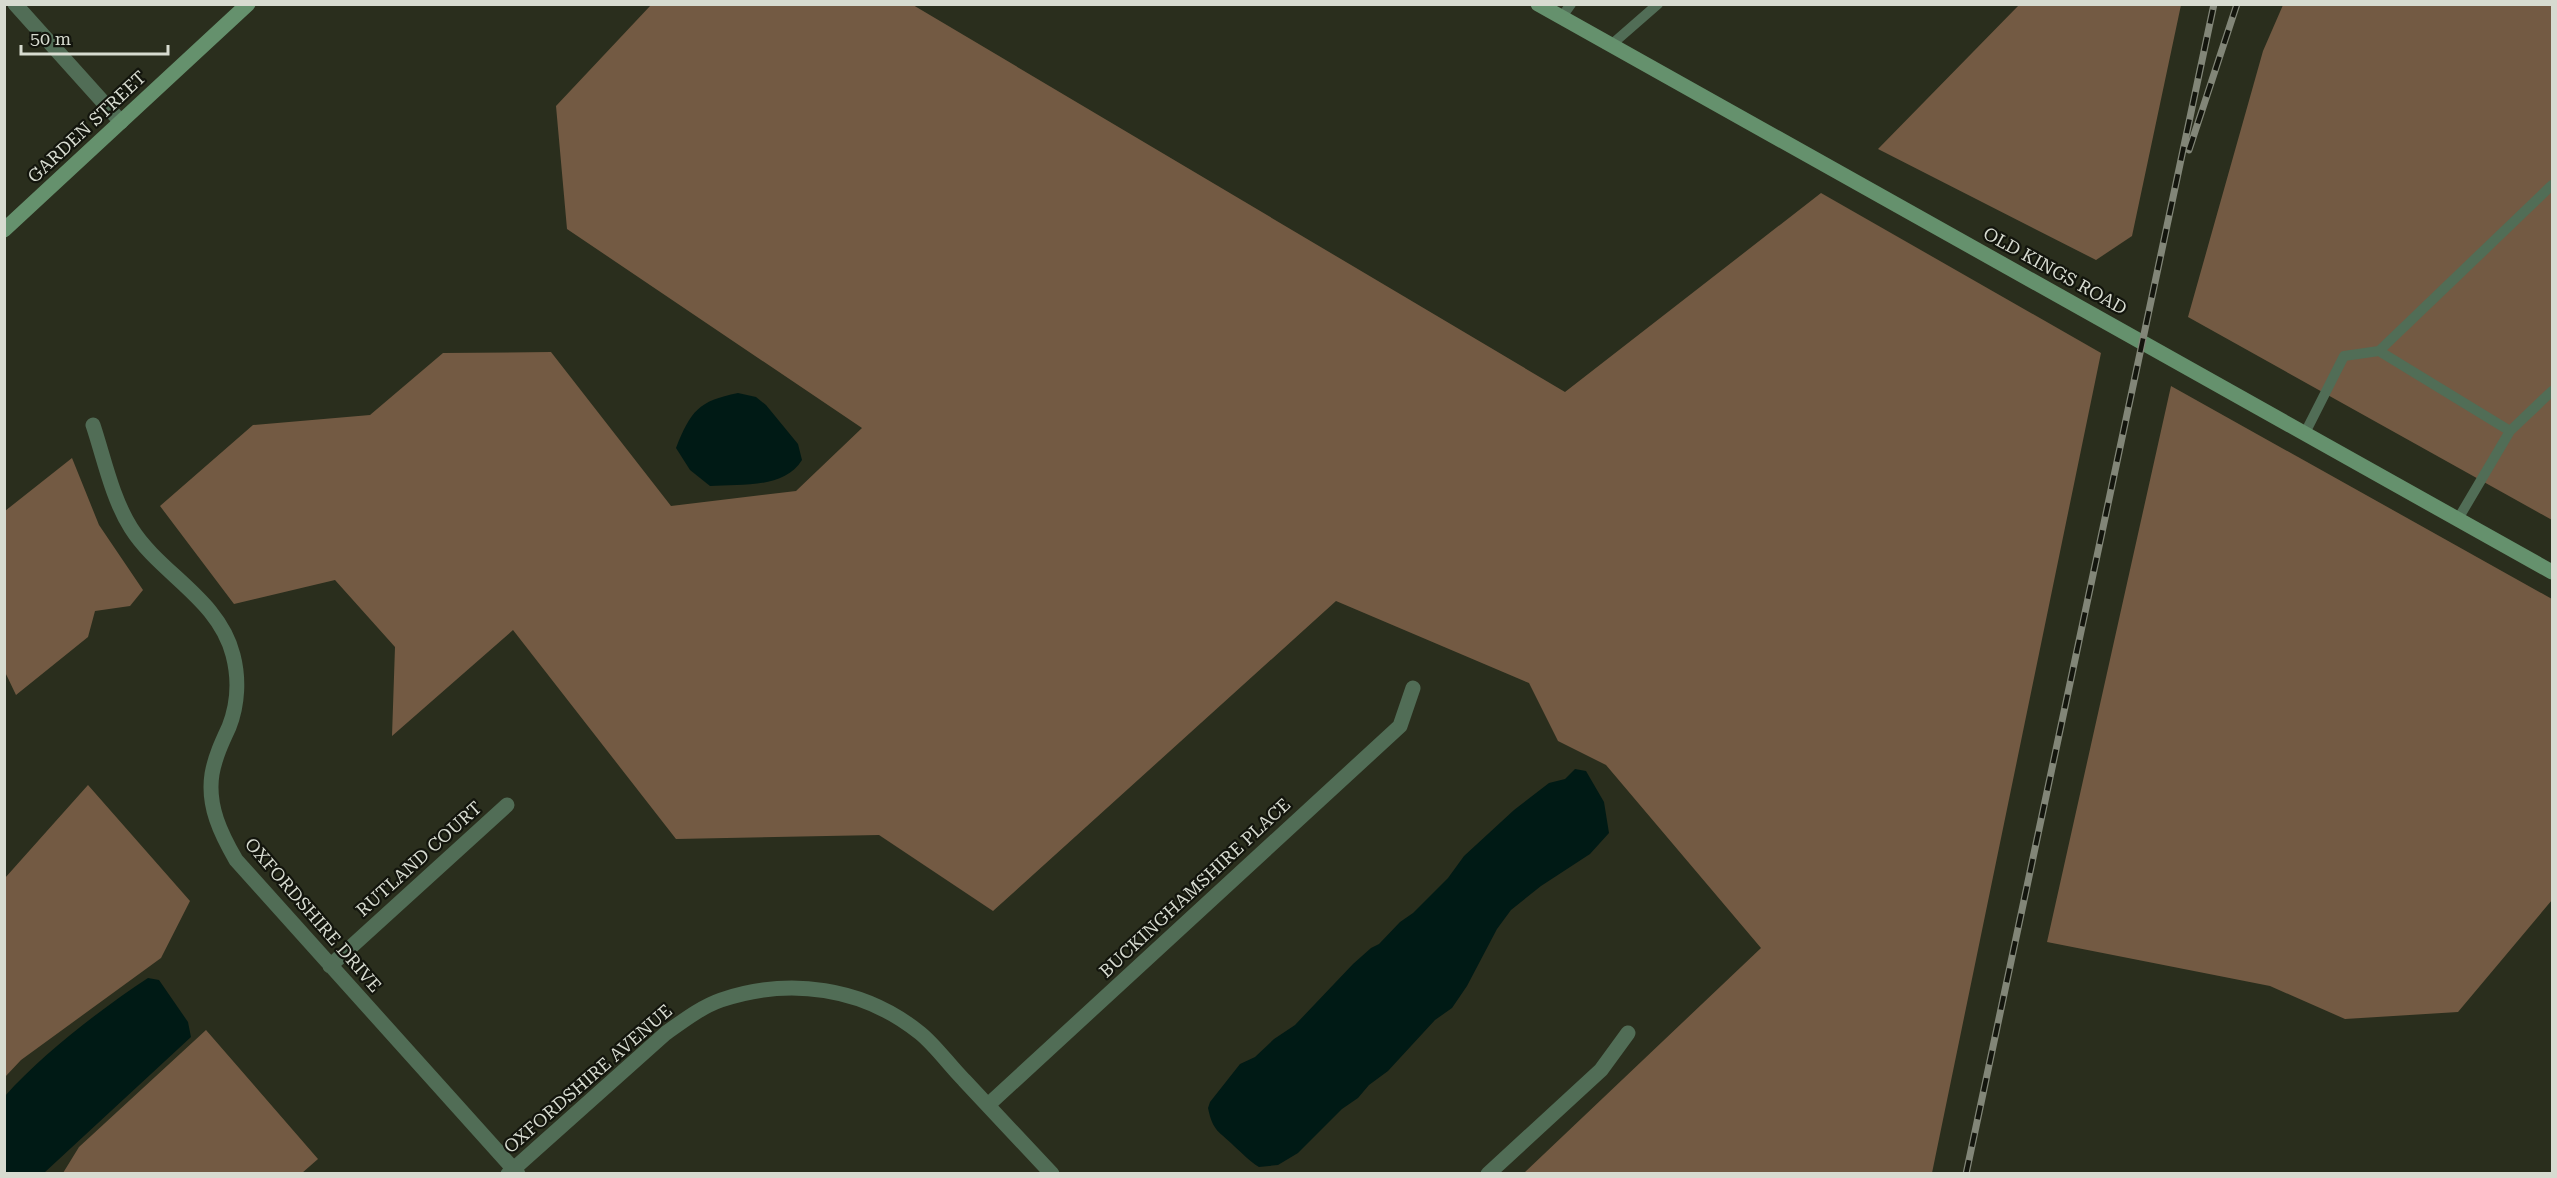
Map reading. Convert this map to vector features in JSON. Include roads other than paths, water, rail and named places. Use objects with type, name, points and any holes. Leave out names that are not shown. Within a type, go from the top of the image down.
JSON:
[{"type":"street","points":[[15,4],[122,122]]},
{"type":"street","name":"GARDEN STREET","points":[[4,230],[248,4]]},
{"type":"street","name":"OLD KINGS ROAD","points":[[1538,4],[2553,572]]},
{"type":"street","name":"OXFORDSHIRE DRIVE","points":[[93,425],[118,502],[131,528],[151,553],[209,609],[224,632],[233,654],[237,677],[236,701],[212,775],[212,804],[220,831],[236,860],[513,1172]]},
{"type":"street","name":"BUCKINGHAMSHIRE PLACE","points":[[988,1106],[1400,726],[1413,688]]},
{"type":"street","name":"RUTLAND COURT","points":[[330,966],[507,805]]},
{"type":"street","name":"OXFORDSHIRE AVENUE","points":[[513,1172],[666,1033],[694,1013],[720,1001],[752,992],[796,986],[835,991],[866,1001],[894,1015],[920,1034],[1052,1173]]},
{"type":"street","points":[[1488,1173],[1601,1070],[1628,1033]]},
{"type":"lane","points":[[1561,18],[1571,4]]},
{"type":"lane","points":[[1611,45],[1658,4]]},
{"type":"lane","points":[[2305,433],[2344,356],[2379,351],[2553,185]]},
{"type":"lane","points":[[2379,351],[2510,431]]},
{"type":"lane","points":[[2458,519],[2510,431],[2553,391]]},
{"type":"water","points":[[738,393],[756,397],[766,405],[798,444],[802,460],[784,476],[773,480],[748,485],[710,486],[690,470],[676,448],[686,425],[698,410],[714,400]]},
{"type":"water","points":[[1575,769],[1586,771],[1604,802],[1609,833],[1590,854],[1541,886],[1511,910],[1497,929],[1467,986],[1452,1008],[1435,1020],[1388,1071],[1342,1109],[1298,1153],[1278,1165],[1259,1167],[1249,1160],[1217,1130],[1208,1108],[1210,1102],[1240,1064],[1255,1057],[1274,1039],[1295,1025],[1353,964],[1413,913],[1448,878],[1464,856],[1514,810],[1549,783],[1565,779]]},
{"type":"water","points":[[148,978],[159,980],[188,1022],[191,1037],[44,1173],[5,1173],[5,1096],[36,1064],[73,1033]]},
{"type":"railway","points":[[1966,1174],[2214,4]]},
{"type":"railway","points":[[2189,150],[2237,4]]}]
